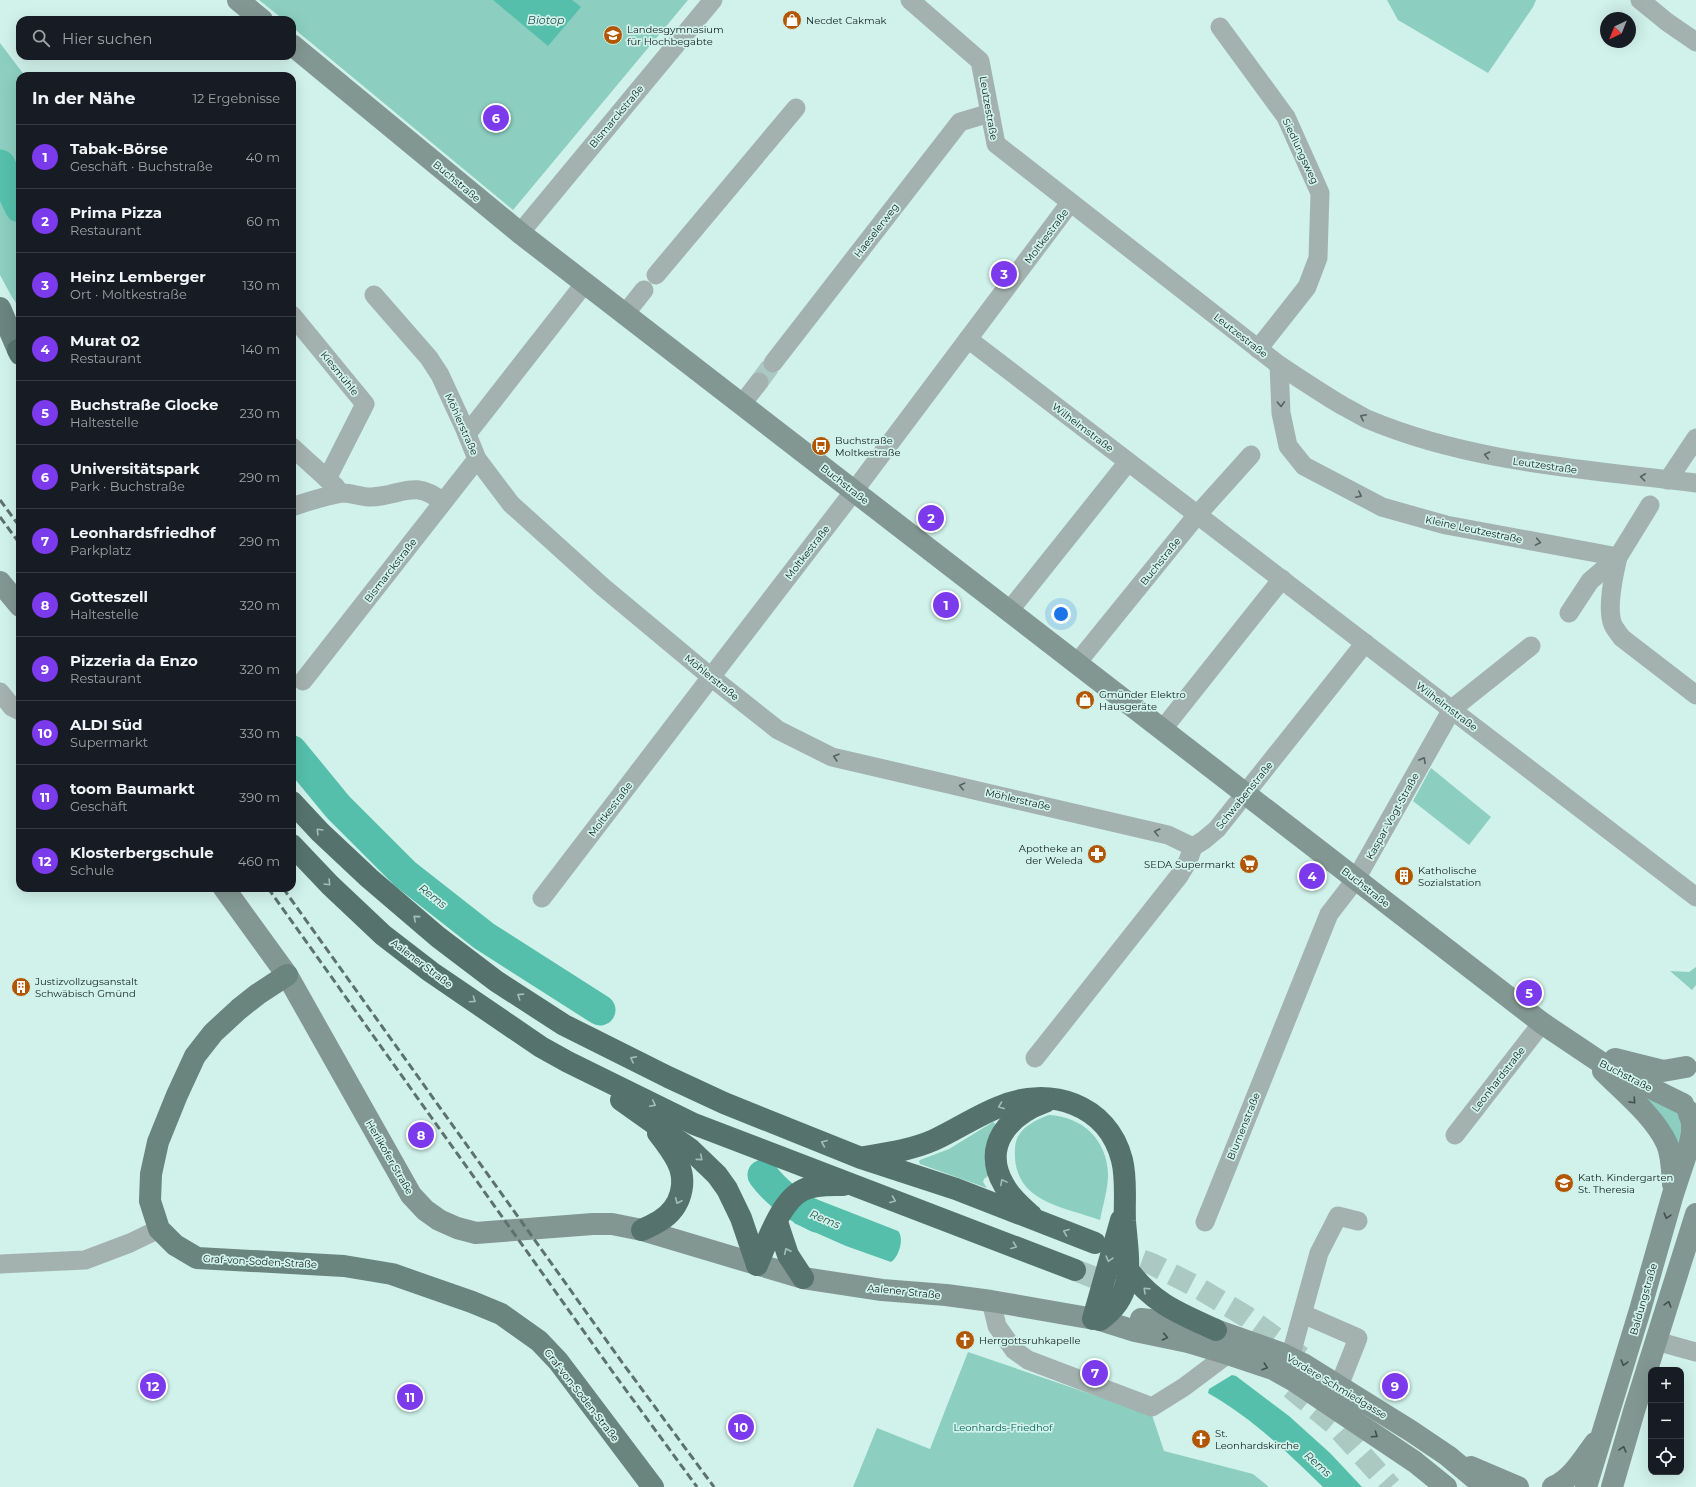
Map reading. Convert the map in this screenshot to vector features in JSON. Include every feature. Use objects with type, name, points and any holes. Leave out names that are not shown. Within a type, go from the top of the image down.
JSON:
[{"type":"highway","points":[[296,806],[320,832],[369,878],[438,937],[496,981],[564,1025],[724,1103],[861,1158],[956,1189],[1095,1243]]},
{"type":"highway","name":"Aalener Straße","points":[[296,849],[330,885],[383,934],[431,972],[541,1047],[568,1062]]},
{"type":"highway","points":[[568,1062],[690,1149],[717,1175],[727,1189],[741,1218],[757,1265]]},
{"type":"highway","points":[[568,1062],[694,1124],[1076,1270]]},
{"type":"highway","points":[[861,1158],[912,1149],[935,1140],[999,1106],[1017,1100],[1035,1098],[1053,1099],[1066,1101],[1080,1106],[1100,1121],[1110,1132],[1118,1146],[1125,1185],[1124,1208],[1129,1271],[1122,1296],[1109,1313],[1097,1319]]},
{"type":"highway","points":[[1038,1221],[1017,1202],[1004,1186],[998,1172],[996,1147],[1000,1135],[1007,1125],[1035,1106],[1053,1099]]},
{"type":"highway","points":[[642,1230],[662,1220],[675,1207],[681,1196],[682,1186],[682,1174],[678,1162],[646,1118]]},
{"type":"highway","points":[[757,1265],[777,1222],[788,1202],[796,1194],[804,1189],[828,1184],[856,1186]]},
{"type":"highway","points":[[1097,1319],[1124,1208]]},
{"type":"highway","points":[[777,1222],[788,1255],[803,1278]]},
{"type":"highway","points":[[1129,1271],[1138,1283],[1164,1305],[1216,1330]]},
{"type":"main road","points":[[0,308],[16,345]]},
{"type":"main road","name":"Graf-von-Soden-Straße","points":[[286,975],[239,1009],[213,1033],[195,1056],[158,1142],[151,1174],[150,1201],[159,1229],[175,1246],[197,1258],[344,1266],[392,1274],[501,1314],[539,1341],[558,1361],[653,1487]]},
{"type":"main road","name":"Graf-von-Soden-Straße","points":[[456,1297],[516,1339],[550,1373],[638,1487]]},
{"type":"street","points":[[238,0],[257,16]]},
{"type":"street","name":"Bismarckstraße","points":[[520,233],[713,0]]},
{"type":"street","name":"Leutzestraße","points":[[910,0],[980,61],[996,144],[1258,349],[1279,365],[1326,396],[1365,418],[1415,437],[1485,455],[1535,464],[1696,483]]},
{"type":"street","points":[[1640,0],[1667,22],[1696,42]]},
{"type":"street","name":"Siedlungsweg","points":[[1220,27],[1286,117],[1320,193],[1318,258],[1307,287],[1258,349]]},
{"type":"street","name":"Buchstraße","points":[[296,48],[520,233],[1542,1023],[1616,1072],[1669,1096],[1689,1111]]},
{"type":"street","points":[[656,275],[796,108]]},
{"type":"street","name":"Haeselerweg","points":[[773,363],[960,122],[990,113]]},
{"type":"street","name":"Moltkestraße","points":[[542,898],[854,491],[1070,203]]},
{"type":"street","points":[[467,434],[585,283]]},
{"type":"street","points":[[624,314],[644,290]]},
{"type":"street","name":"Möhlerstraße","points":[[374,295],[429,358],[440,375],[477,459],[511,504],[603,587],[710,677],[778,730],[832,757],[1168,835],[1193,847]]},
{"type":"street","name":"Kiesmühle","points":[[296,320],[365,404],[327,479]]},
{"type":"street","name":"Wilhelmstraße","points":[[968,340],[1696,897]]},
{"type":"street","name":"Kleine Leutzestraße","points":[[1279,365],[1281,413],[1288,446],[1304,466],[1382,507],[1446,525],[1618,556]]},
{"type":"street","points":[[742,404],[759,382]]},
{"type":"street","points":[[1668,480],[1696,438]]},
{"type":"street","points":[[296,451],[342,493]]},
{"type":"street","points":[[1197,515],[1251,455]]},
{"type":"street","name":"Bismarckstraße","points":[[303,681],[477,459]]},
{"type":"street","points":[[1009,611],[1128,462]]},
{"type":"street","points":[[296,506],[342,493],[371,497],[411,489],[422,490],[434,494],[444,502]]},
{"type":"street","points":[[1569,613],[1590,581],[1618,556],[1650,505]]},
{"type":"street","name":"Buchstraße","points":[[1077,663],[1197,515]]},
{"type":"street","points":[[1618,556],[1611,603],[1611,614],[1614,626],[1622,638],[1696,695]]},
{"type":"street","points":[[1162,730],[1282,579]]},
{"type":"street","points":[[0,582],[16,601]]},
{"type":"street","name":"Schwabenstraße","points":[[1193,847],[1217,830],[1365,643]]},
{"type":"street","points":[[1452,709],[1531,646]]},
{"type":"street","points":[[0,692],[12,707],[16,708]]},
{"type":"street","name":"Kaspar-Vogt-Straße","points":[[1282,1030],[1329,914],[1356,879],[1452,709]]},
{"type":"street","points":[[1035,1058],[1179,876],[1188,861],[1193,847]]},
{"type":"street","name":"Herlikofer Straße","points":[[227,892],[286,975],[411,1196],[439,1220],[457,1228],[476,1233],[593,1224],[612,1224],[642,1230],[716,1252]]},
{"type":"street","name":"Leonhardstraße","points":[[1455,1135],[1542,1023]]},
{"type":"street","name":"Blumenstraße","points":[[1204,1222],[1282,1030]]},
{"type":"street","points":[[1578,1048],[1650,1118],[1660,1133],[1669,1151],[1673,1194]]},
{"type":"street","name":"Buchstraße","points":[[1578,1048],[1654,1070],[1666,1071],[1691,1063]]},
{"type":"street","name":"Baldungstraße","points":[[1586,1487],[1692,1133],[1692,1122],[1689,1111],[1680,1095],[1679,1085],[1681,1076],[1691,1063]]},
{"type":"street","points":[[1612,1487],[1634,1411],[1696,1214]]},
{"type":"street","points":[[1290,1358],[1319,1253],[1338,1216],[1358,1221]]},
{"type":"street","points":[[0,1264],[85,1260],[130,1243],[159,1229]]},
{"type":"street","name":"Aalener Straße","points":[[716,1252],[803,1278],[882,1290],[946,1295],[991,1301],[1097,1319]]},
{"type":"street","points":[[991,1301],[997,1326],[1014,1350],[1028,1360],[1152,1406],[1184,1387],[1228,1354]]},
{"type":"street","points":[[1303,1314],[1358,1338],[1339,1386]]},
{"type":"street","name":"Vordere Schmiedgasse","points":[[1097,1319],[1146,1319],[1216,1330],[1278,1352],[1339,1386],[1411,1431],[1448,1456],[1485,1487]]},
{"type":"street","name":"Vordere Schmiedgasse","points":[[1097,1319],[1135,1331],[1188,1342],[1272,1369],[1296,1382],[1415,1462],[1446,1487]]},
{"type":"street","points":[[1656,1341],[1696,1352]]},
{"type":"street","points":[[1553,1487],[1565,1480],[1581,1463],[1606,1423]]},
{"type":"street","points":[[1448,1456],[1499,1480],[1518,1487]]},
{"type":"green space","points":[[259,0],[688,0],[513,210],[296,30],[296,16],[279,16]]},
{"type":"green space","points":[[1387,0],[1536,0],[1533,7],[1488,73],[1398,20]]},
{"type":"green space","points":[[0,43],[22,72],[16,72],[16,303],[0,275]]},
{"type":"green space","points":[[1431,768],[1491,817],[1469,845],[1413,801]]},
{"type":"green space","points":[[1696,967],[1696,985],[1692,990],[1670,971],[1689,972]]},
{"type":"green space","points":[[1636,1091],[1676,1112],[1680,1119],[1684,1134],[1680,1157]]},
{"type":"green space","points":[[1049,1115],[1072,1120],[1091,1132],[1103,1151],[1107,1162],[1108,1180],[1100,1220],[1055,1205],[1042,1199],[1030,1191],[1022,1180],[1016,1167],[1015,1149],[1018,1137],[1031,1123]]},
{"type":"green space","points":[[993,1122],[997,1125],[988,1176],[983,1182],[987,1188],[920,1164],[920,1160],[949,1149]]},
{"type":"green space","name":"Leonhards-Friedhof","points":[[968,1352],[1152,1415],[1164,1451],[1253,1474],[1269,1487],[853,1487],[877,1428],[930,1449]]},
{"type":"water","name":"Biotop","points":[[493,0],[572,0],[581,7],[548,46]]},
{"type":"water","points":[[816,1199],[898,1231],[900,1234],[901,1243],[894,1260],[891,1262],[846,1246],[794,1223],[797,1210],[803,1204]]},
{"type":"water","points":[[1232,1375],[1236,1376],[1289,1416],[1330,1453],[1362,1487],[1323,1487],[1254,1424],[1208,1393],[1209,1389]]},
{"type":"waterway","name":"Rems","points":[[0,165],[16,199]]},
{"type":"waterway","name":"Rems","points":[[296,756],[338,807],[405,874],[484,936],[600,1010]]},
{"type":"waterway","name":"Rems","points":[[763,1175],[768,1182],[787,1199],[817,1217]]},
{"type":"tunnel","points":[[759,382],[773,363]]},
{"type":"tunnel","points":[[1111,1249],[1152,1264],[1195,1286],[1247,1317],[1304,1359]]},
{"type":"tunnel","points":[[1075,1270],[1121,1288]]},
{"type":"tunnel","points":[[1291,1388],[1335,1425],[1391,1487]]},
{"type":"railway","points":[[0,500],[16,522]]},
{"type":"railway","points":[[0,517],[16,539]]},
{"type":"railway","points":[[271,892],[612,1371],[697,1487]]},
{"type":"railway","points":[[286,892],[624,1365],[714,1487]]},
{"type":"place","name":"Necdet Cakmak","points":[[792,20]]},
{"type":"place","name":"Landesgymnasium für Hochbegabte","points":[[613,35]]},
{"type":"place","name":"Universitätspark","points":[[496,118]]},
{"type":"place","name":"Heinz Lemberger","points":[[1004,274]]},
{"type":"place","name":"Buchstraße Moltkestraße","points":[[821,446]]},
{"type":"place","name":"Prima Pizza","points":[[931,518]]},
{"type":"place","name":"Tabak-Börse","points":[[946,605]]},
{"type":"place","name":"Gmünder Elektro Hausgeräte","points":[[1085,700]]},
{"type":"place","name":"Apotheke an der Weleda","points":[[1097,854]]},
{"type":"place","name":"SEDA Supermarkt","points":[[1249,864]]},
{"type":"place","name":"Murat 02","points":[[1312,876]]},
{"type":"place","name":"Katholische Sozialstation","points":[[1404,876]]},
{"type":"place","name":"Justizvollzugsanstalt Schwäbisch Gmünd","points":[[21,987]]},
{"type":"place","name":"Buchstraße Glocke","points":[[1529,993]]},
{"type":"place","name":"Gotteszell","points":[[421,1135]]},
{"type":"place","name":"Kath. Kindergarten St. Theresia","points":[[1564,1183]]},
{"type":"place","name":"Herrgottsruhkapelle","points":[[965,1340]]},
{"type":"place","name":"Leonhardsfriedhof","points":[[1095,1373]]},
{"type":"place","name":"Klosterbergschule","points":[[153,1386]]},
{"type":"place","name":"Pizzeria da Enzo","points":[[1395,1386]]},
{"type":"place","name":"toom Baumarkt","points":[[410,1397]]},
{"type":"place","name":"ALDI Süd","points":[[741,1427]]},
{"type":"place","name":"St. Leonhardskirche","points":[[1201,1439]]}]
